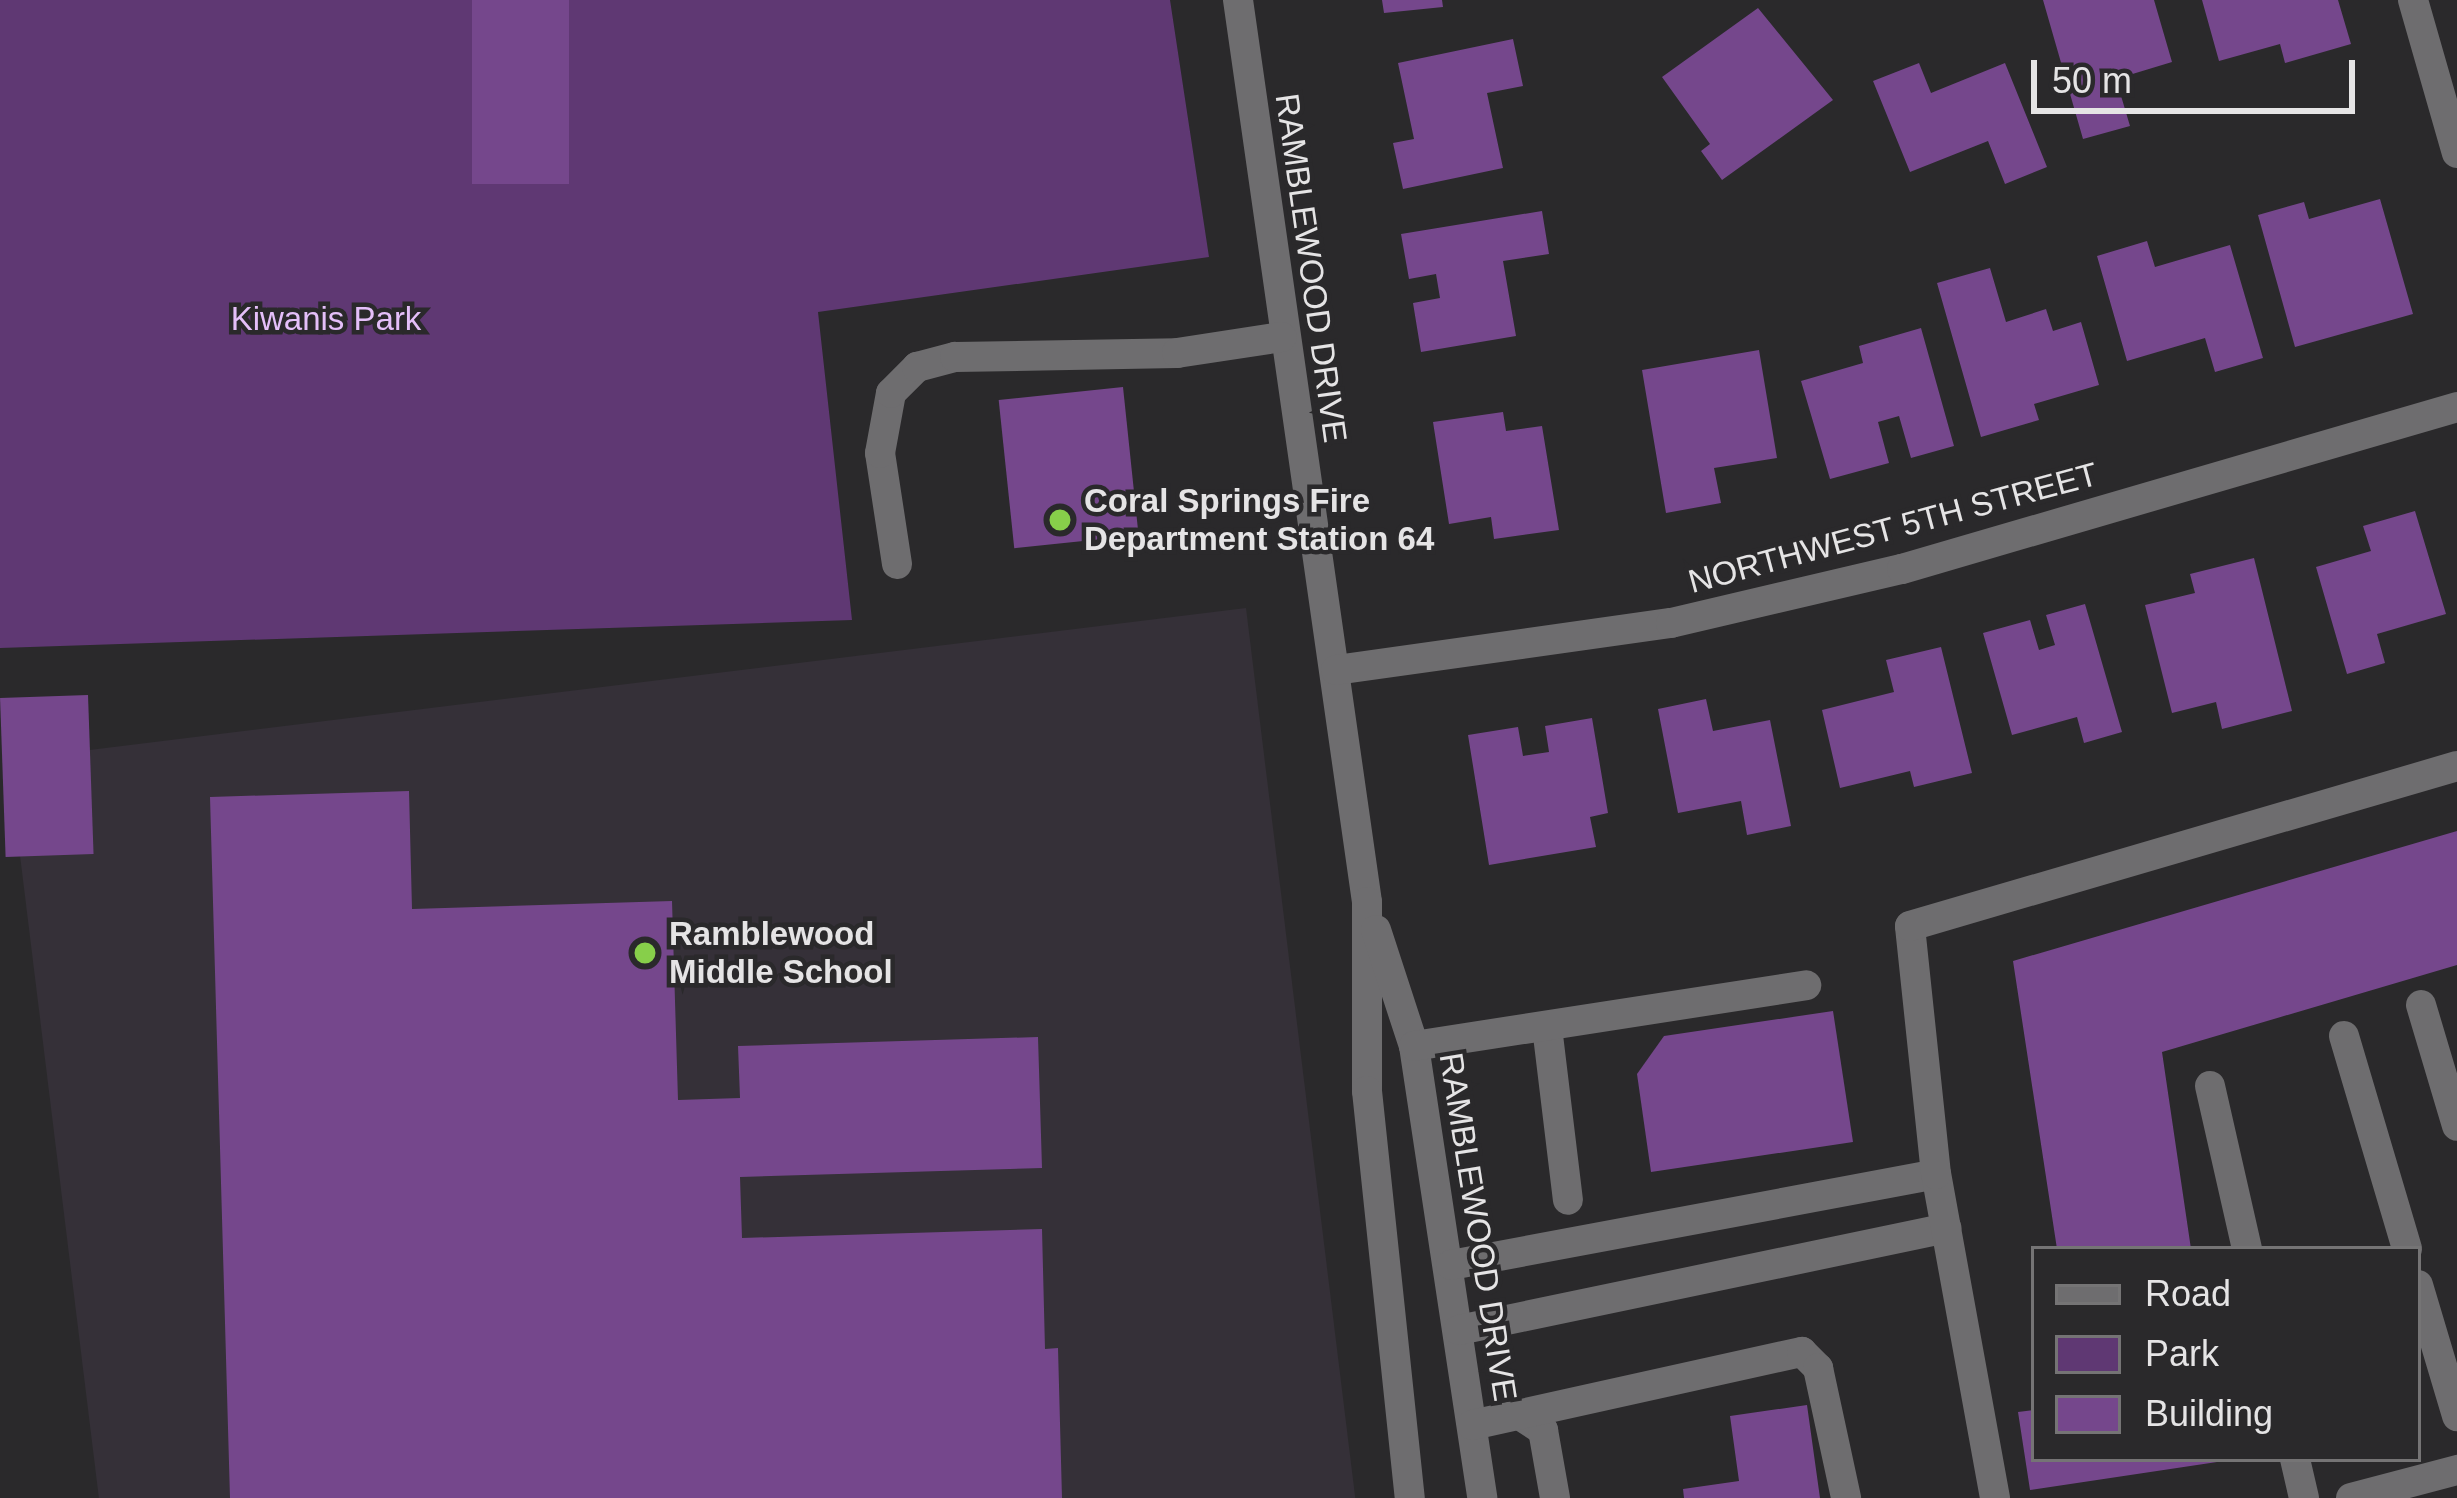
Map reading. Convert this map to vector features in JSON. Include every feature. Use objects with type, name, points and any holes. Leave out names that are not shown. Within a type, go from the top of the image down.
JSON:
[{"type":"street","name":"RAMBLEWOOD DRIVE","points":[[1238,0],[1282,337],[1336,670],[1367,902],[1367,1091],[1410,1498]]},
{"type":"street","points":[[2413,0],[2457,153]]},
{"type":"street","points":[[897,564],[880,453],[891,393],[916,367],[955,357],[1177,353],[1282,337]]},
{"type":"street","name":"NORTHWEST 5TH STREET","points":[[1336,670],[1740,607],[1902,569],[2457,407]]},
{"type":"street","points":[[1995,1498],[1936,1174],[1910,926],[2457,766]]},
{"type":"street","name":"RAMBLEWOOD DRIVE","points":[[1367,902],[1414,1046],[1451,1265],[1482,1498]]},
{"type":"street","points":[[1414,1046],[1806,985]]},
{"type":"street","points":[[2421,1006],[2457,1126]]},
{"type":"street","points":[[1547,1027],[1568,1200]]},
{"type":"street","points":[[2344,1036],[2406,1246]]},
{"type":"street","points":[[2210,1086],[2246,1246]]},
{"type":"street","points":[[1451,1265],[1936,1174]]},
{"type":"street","points":[[1459,1330],[1946,1228]]},
{"type":"street","points":[[2421,1295],[2457,1416]]},
{"type":"street","points":[[1472,1425],[1802,1352],[1818,1368],[1846,1498]]},
{"type":"street","points":[[1518,1414],[1543,1430],[1555,1498]]},
{"type":"street","points":[[2296,1462],[2304,1498]]},
{"type":"street","points":[[2351,1498],[2457,1470]]},
{"type":"shaded area","name":"Ramblewood Middle School","points":[[1246,608],[1355,1498],[99,1498],[8,760]]},
{"type":"green space","name":"Kiwanis Park","points":[[0,0],[1170,0],[1209,257],[818,312],[852,620],[0,648]]},
{"type":"building","points":[[472,0],[569,0],[569,184],[472,184]]},
{"type":"building","points":[[1382,0],[1442,0],[1443,7],[1384,13]]},
{"type":"building","points":[[2043,0],[2154,0],[2172,62],[2116,79],[2130,126],[2083,139]]},
{"type":"building","points":[[2202,0],[2338,0],[2351,44],[2285,63],[2280,44],[2219,61]]},
{"type":"building","points":[[1758,8],[1833,100],[1722,180],[1701,151],[1710,144],[1662,77]]},
{"type":"building","points":[[1513,39],[1523,86],[1487,93],[1503,168],[1403,189],[1393,143],[1414,139],[1398,63]]},
{"type":"building","points":[[1919,63],[1931,93],[2005,63],[2047,167],[2005,184],[1988,141],[1910,172],[1873,81]]},
{"type":"building","points":[[2380,199],[2413,314],[2295,347],[2258,215],[2304,202],[2309,219]]},
{"type":"building","points":[[1542,211],[1549,254],[1503,261],[1516,336],[1421,352],[1413,303],[1440,298],[1436,274],[1409,279],[1401,234]]},
{"type":"building","points":[[2147,241],[2155,267],[2230,245],[2263,358],[2215,372],[2205,338],[2127,361],[2097,256]]},
{"type":"building","points":[[1990,268],[2006,322],[2046,309],[2053,331],[2081,322],[2099,385],[2034,404],[2039,420],[1981,437],[1937,283]]},
{"type":"building","points":[[1921,328],[1954,446],[1911,458],[1899,416],[1878,422],[1889,463],[1830,479],[1801,381],[1863,363],[1859,346]]},
{"type":"building","points":[[1759,350],[1777,458],[1714,468],[1721,503],[1666,513],[1642,370]]},
{"type":"building","points":[[1123,387],[1139,535],[1014,548],[999,400]]},
{"type":"building","points":[[1503,412],[1506,431],[1542,426],[1559,530],[1494,539],[1491,517],[1449,524],[1433,422]]},
{"type":"building","points":[[2415,511],[2446,614],[2377,634],[2385,663],[2347,674],[2316,567],[2371,551],[2363,526]]},
{"type":"building","points":[[2254,558],[2292,711],[2222,729],[2216,702],[2172,713],[2145,605],[2195,593],[2190,574]]},
{"type":"building","points":[[2085,604],[2122,732],[2084,743],[2077,717],[2012,735],[1983,633],[2030,620],[2039,650],[2055,645],[2046,615]]},
{"type":"building","points":[[1941,647],[1972,773],[1914,787],[1910,771],[1840,788],[1822,710],[1894,692],[1886,660]]},
{"type":"building","points":[[88,695],[94,854],[6,857],[0,698]]},
{"type":"building","points":[[1706,699],[1713,731],[1770,720],[1791,826],[1747,835],[1741,801],[1678,813],[1658,709]]},
{"type":"building","points":[[1592,718],[1608,813],[1590,817],[1596,847],[1489,865],[1468,735],[1518,727],[1523,756],[1549,752],[1545,726]]},
{"type":"building","points":[[409,791],[412,909],[672,901],[678,1100],[740,1098],[738,1046],[1038,1037],[1042,1168],[740,1177],[742,1238],[1042,1229],[1045,1349],[1058,1348],[1062,1498],[230,1498],[210,797]]},
{"type":"building","points":[[2457,831],[2457,965],[2162,1052],[2191,1246],[2057,1246],[2013,961]]},
{"type":"building","points":[[1833,1011],[1853,1142],[1651,1172],[1637,1074],[1664,1036]]},
{"type":"building","points":[[1807,1405],[1820,1498],[1684,1498],[1683,1489],[1739,1481],[1730,1416]]},
{"type":"building","points":[[2031,1410],[2031,1462],[2217,1462],[2030,1490],[2018,1412]]},
{"type":"place","name":"Coral Springs Fire Department Station 64","points":[[1060,520]]},
{"type":"place","name":"Ramblewood Middle School","points":[[645,953]]}]
